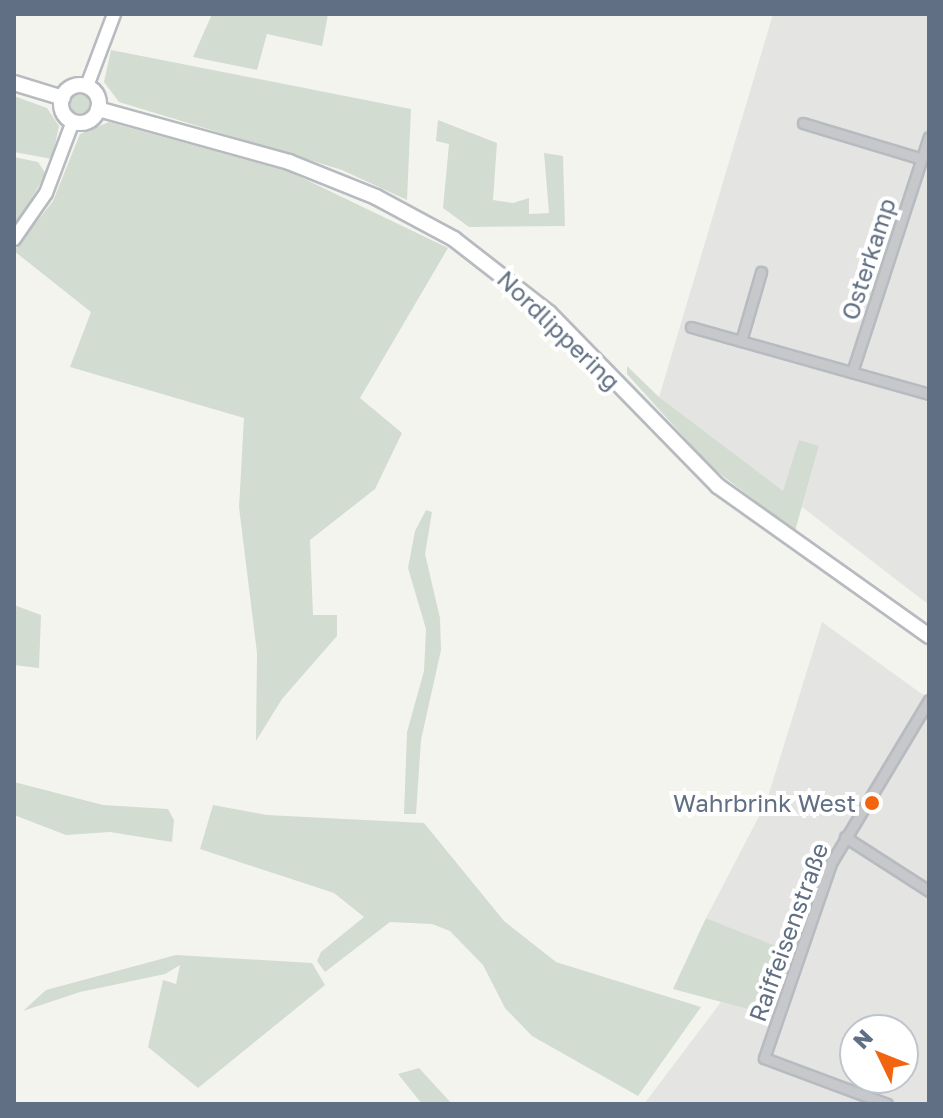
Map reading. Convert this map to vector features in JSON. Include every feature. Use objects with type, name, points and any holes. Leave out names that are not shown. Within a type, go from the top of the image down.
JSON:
[{"type":"main road","points":[[14,83],[63,98]]},
{"type":"main road","points":[[74,86],[87,86],[97,95],[98,109],[90,120],[73,121],[63,112],[63,98],[74,86]]},
{"type":"main road","name":"Nordlippering","points":[[98,109],[289,162],[376,197],[454,239],[549,313],[718,486],[926,636]]},
{"type":"street","points":[[87,86],[114,14]]},
{"type":"street","points":[[14,239],[46,193],[73,121]]},
{"type":"street","points":[[803,123],[922,159]]},
{"type":"street","name":"Osterkamp","points":[[852,372],[929,137]]},
{"type":"street","points":[[741,341],[761,272]]},
{"type":"street","points":[[691,327],[929,394]]},
{"type":"street","name":"Raiffeisenstraße","points":[[887,1104],[764,1058],[845,837],[929,700]]},
{"type":"street","points":[[845,837],[929,891]]},
{"type":"shaded area","points":[[212,14],[328,14],[322,46],[267,34],[257,70],[193,57]]},
{"type":"shaded area","points":[[773,14],[929,14],[929,605],[802,507],[819,446],[783,492],[659,397]]},
{"type":"shaded area","points":[[111,50],[411,109],[407,200],[342,170],[119,102],[104,82]]},
{"type":"shaded area","points":[[80,89],[90,94],[95,104],[90,114],[80,119],[70,114],[65,104],[70,94]]},
{"type":"shaded area","points":[[14,96],[47,108],[59,126],[52,159],[14,152]]},
{"type":"shaded area","points":[[438,120],[497,143],[493,200],[513,203],[529,198],[529,214],[549,213],[544,153],[563,156],[565,226],[469,227],[443,208],[449,144],[436,141]]},
{"type":"shaded area","points":[[109,122],[290,172],[448,248],[360,398],[402,433],[375,489],[310,540],[313,615],[337,615],[337,636],[282,699],[256,741],[257,653],[239,507],[244,418],[70,367],[91,312],[14,251],[53,201],[80,134]]},
{"type":"shaded area","points":[[14,157],[38,162],[46,174],[14,228]]},
{"type":"shaded area","points":[[627,366],[659,397],[783,491],[799,440],[819,446],[795,531],[711,467],[627,374]]},
{"type":"shaded area","points":[[426,510],[432,512],[425,554],[440,618],[441,650],[421,740],[416,814],[404,814],[407,732],[424,671],[426,629],[408,568],[415,531]]},
{"type":"shaded area","points":[[14,605],[41,615],[39,668],[14,665]]},
{"type":"shaded area","name":"Wahrbrink West","points":[[822,622],[929,699],[929,1104],[644,1104],[721,1002],[770,1015],[792,953],[706,918],[766,803]]},
{"type":"shaded area","points":[[14,782],[103,805],[168,809],[174,820],[172,842],[110,832],[66,835],[14,815]]},
{"type":"shaded area","points":[[213,805],[267,815],[424,823],[504,921],[556,962],[701,1007],[638,1096],[532,1036],[505,1008],[483,965],[450,931],[432,924],[390,922],[325,972],[317,961],[321,952],[364,917],[334,893],[200,849]]},
{"type":"shaded area","points":[[706,918],[793,953],[770,1015],[673,989]]},
{"type":"shaded area","points":[[176,955],[312,963],[325,985],[198,1088],[148,1047],[163,980],[176,984],[180,965],[165,974],[80,992],[23,1011],[46,990]]},
{"type":"shaded area","points":[[419,1068],[452,1104],[422,1104],[398,1074]]},
{"type":"place","name":"Wahrbrink West","points":[[872,803]]}]
